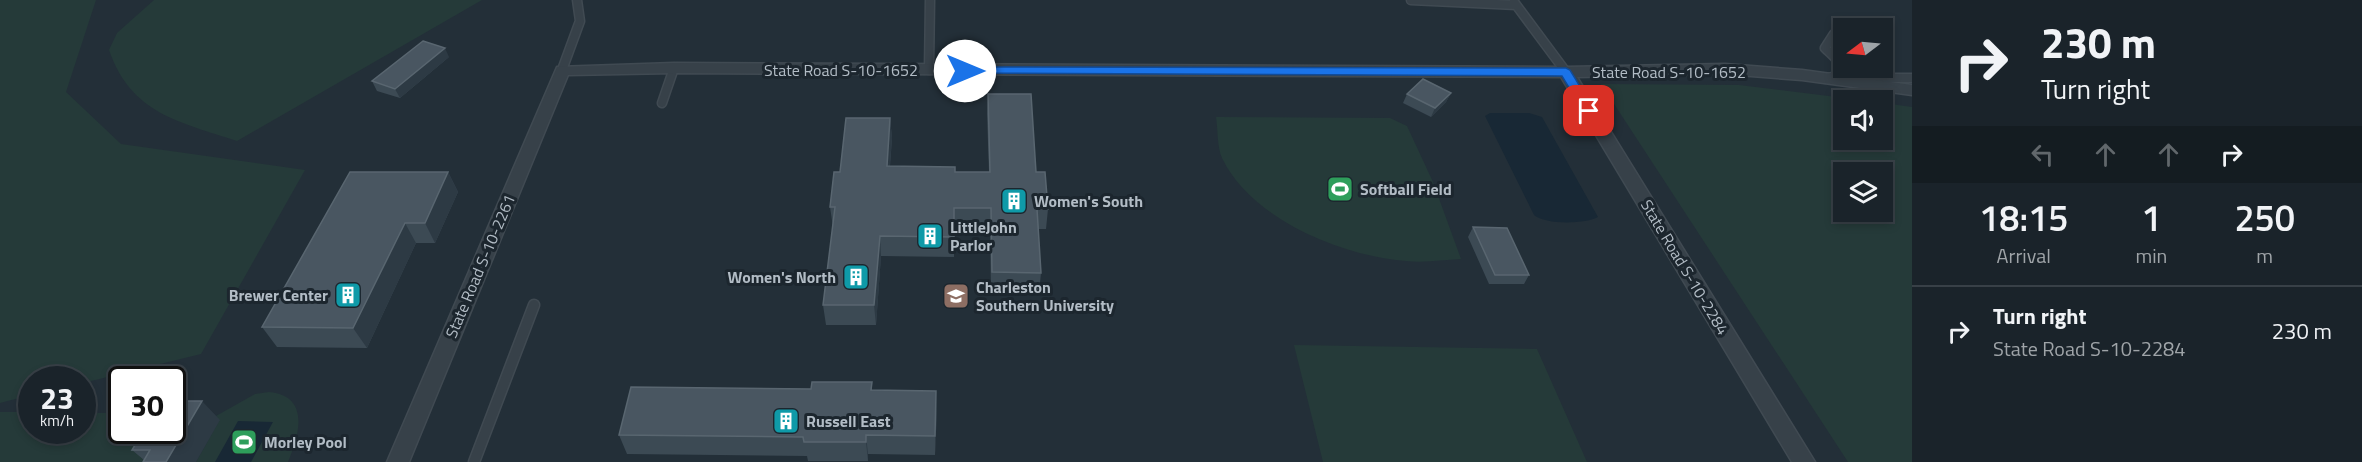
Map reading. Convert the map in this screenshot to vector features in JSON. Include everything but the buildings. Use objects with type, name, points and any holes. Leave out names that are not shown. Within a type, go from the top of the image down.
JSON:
[{"type":"street","name":"State Road S-10-1652","points":[[562,70],[674,68],[1566,72],[1725,69],[1828,78],[1912,90]]},
{"type":"street","name":"State Road S-10-2261","points":[[398,462],[562,70]]},
{"type":"street","name":"State Road S-10-2284","points":[[1566,72],[1803,462]]},
{"type":"lane","points":[[562,70],[580,21],[577,0]]},
{"type":"lane","points":[[929,70],[930,0]]},
{"type":"lane","points":[[1411,0],[1515,3],[1566,72]]},
{"type":"lane","points":[[1833,35],[1824,48],[1833,56]]},
{"type":"lane","points":[[662,103],[674,68]]},
{"type":"lane","points":[[1828,78],[1833,77]]},
{"type":"lane","points":[[1828,78],[1912,78]]},
{"type":"lane","points":[[474,462],[534,305]]},
{"type":"green space","points":[[0,0],[96,0],[66,92],[121,144],[305,170],[201,354],[152,366],[108,366],[108,377],[96,380],[96,366],[18,366],[18,398],[0,403]]},
{"type":"green space","points":[[154,0],[482,0],[237,141],[177,121],[160,112],[130,89],[118,72],[109,50],[117,33]]},
{"type":"green space","points":[[1601,84],[1739,85],[1833,97],[1833,150],[1893,150],[1893,104],[1912,107],[1912,462],[1848,462]]},
{"type":"green space","name":"Softball Field","points":[[1216,117],[1390,118],[1407,126],[1433,182],[1461,259],[1420,262],[1381,258],[1327,242],[1276,216],[1254,199],[1236,180],[1222,158],[1218,144]]},
{"type":"green space","points":[[1294,345],[1537,349],[1587,462],[1323,462]]},
{"type":"green space","points":[[269,392],[282,395],[291,401],[296,409],[298,429],[288,462],[196,462],[219,421],[214,420],[216,416],[255,394]]},
{"type":"green space","points":[[0,412],[18,412],[18,444],[96,444],[96,413],[108,413],[108,444],[168,444],[157,462],[0,462]]},
{"type":"water","points":[[1490,113],[1529,113],[1542,117],[1598,217],[1584,221],[1556,222],[1534,215],[1485,116]]},
{"type":"water","name":"Morley Pool","points":[[238,421],[273,422],[251,462],[215,462]]},
{"type":"place","name":"Softball Field","points":[[1340,189]]},
{"type":"place","name":"Women's South","points":[[1014,201]]},
{"type":"place","name":"LittleJohn Parlor","points":[[930,236]]},
{"type":"place","name":"Women's North","points":[[856,277]]},
{"type":"place","name":"Brewer Center","points":[[348,295]]},
{"type":"place","name":"Charleston Southern University","points":[[956,296]]},
{"type":"place","name":"Russell East","points":[[786,421]]},
{"type":"place","name":"Morley Pool","points":[[244,442]]},
{"type":"route","points":[[965,71],[1566,72],[1589,111]]}]
